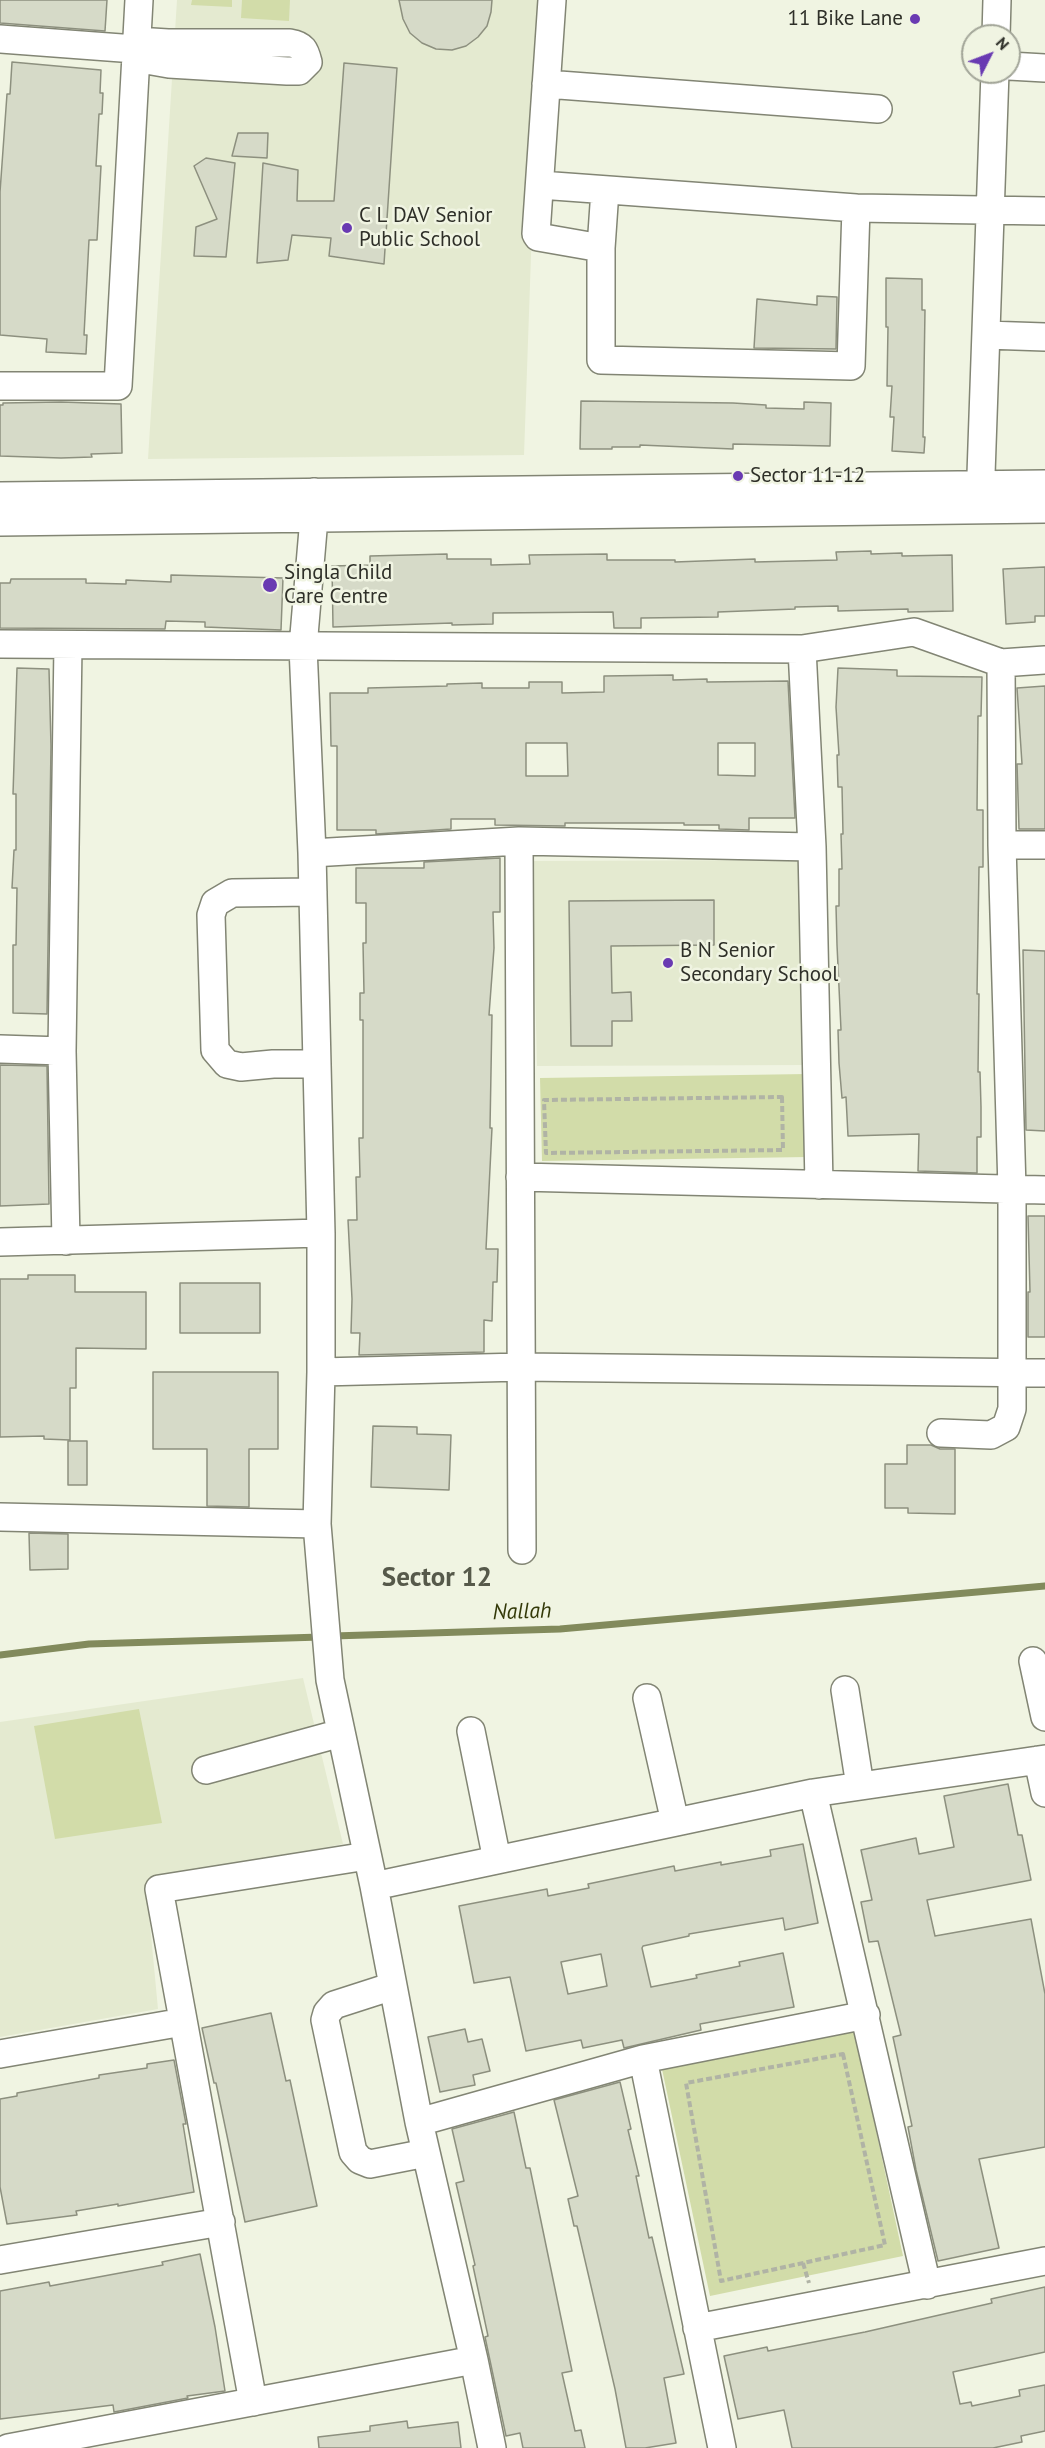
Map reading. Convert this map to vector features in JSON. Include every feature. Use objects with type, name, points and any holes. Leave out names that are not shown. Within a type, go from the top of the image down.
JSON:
[{"type":"street","points":[[0,386],[118,386],[139,0]]},
{"type":"street","points":[[552,0],[536,234],[538,237],[601,248]]},
{"type":"street","points":[[997,24],[998,0]]},
{"type":"street","points":[[0,39],[135,50],[169,63],[299,71],[308,62],[299,44],[290,43],[168,43],[135,50]]},
{"type":"street","points":[[1021,67],[1045,68]]},
{"type":"street","points":[[546,84],[878,110]]},
{"type":"street","points":[[981,497],[994,84]]},
{"type":"street","points":[[540,185],[856,208],[989,212],[1045,211]]},
{"type":"street","points":[[605,190],[601,248],[601,360],[851,366],[853,362],[856,208]]},
{"type":"street","points":[[986,335],[1045,337]]},
{"type":"street","points":[[0,496],[314,505],[981,497],[1045,484]]},
{"type":"street","points":[[981,497],[1045,509]]},
{"type":"street","points":[[0,522],[314,505]]},
{"type":"street","points":[[314,505],[303,647],[312,853],[321,1233],[321,1372],[317,1524],[330,1680],[374,1886],[419,2122],[492,2448]]},
{"type":"street","points":[[0,644],[802,649],[914,632],[1001,663],[1045,660]]},
{"type":"street","points":[[66,1241],[62,1051],[68,645]]},
{"type":"street","points":[[802,649],[812,847],[819,1185]]},
{"type":"street","points":[[941,1433],[991,1436],[1006,1427],[1012,1409],[1012,1189],[1002,845],[1001,663]]},
{"type":"street","points":[[312,853],[519,841],[812,847]]},
{"type":"street","points":[[519,841],[522,1550]]},
{"type":"street","points":[[1002,845],[1045,845]]},
{"type":"street","points":[[313,892],[232,893],[215,903],[211,915],[215,1050],[218,1056],[227,1064],[241,1067],[317,1064]]},
{"type":"street","points":[[0,1049],[62,1051]]},
{"type":"street","points":[[520,1177],[1045,1190]]},
{"type":"street","points":[[0,1242],[321,1233]]},
{"type":"street","points":[[321,1372],[521,1367],[1045,1373]]},
{"type":"street","points":[[0,1517],[317,1524]]},
{"type":"street","points":[[1033,1661],[1045,1717]]},
{"type":"street","points":[[845,1690],[860,1786]]},
{"type":"street","points":[[647,1698],[675,1822]]},
{"type":"street","points":[[471,1731],[497,1860]]},
{"type":"street","points":[[206,1770],[341,1733]]},
{"type":"street","points":[[374,1886],[813,1793],[1042,1760],[1045,1793]]},
{"type":"street","points":[[813,1793],[927,2285]]},
{"type":"street","points":[[253,2402],[159,1889],[367,1856]]},
{"type":"street","points":[[393,1986],[333,2005],[325,2020],[352,2152],[360,2160],[370,2164],[426,2153]]},
{"type":"street","points":[[419,2122],[643,2060],[866,2015]]},
{"type":"street","points":[[0,2054],[183,2022]]},
{"type":"street","points":[[643,2060],[722,2448]]},
{"type":"street","points":[[0,2260],[221,2222]]},
{"type":"street","points":[[697,2328],[1045,2261]]},
{"type":"street","points":[[8,2448],[474,2360]]},
{"type":"path","points":[[782,1097],[783,1150],[546,1153],[544,1100],[782,1097]]},
{"type":"path","points":[[843,2054],[885,2245],[721,2281],[686,2083],[843,2054]]},
{"type":"shaded area","name":"C L DAV Senior Public School","points":[[177,0],[540,0],[524,455],[148,459]]},
{"type":"shaded area","name":"B N Senior Secondary School","points":[[799,860],[805,1065],[537,1066],[532,861]]},
{"type":"shaded area","points":[[303,1678],[343,1844],[146,1882],[158,2009],[0,2037],[0,1722]]},
{"type":"green space","points":[[192,0],[232,0],[232,7],[191,5]]},
{"type":"green space","points":[[242,0],[290,0],[289,21],[241,18]]},
{"type":"green space","points":[[807,1074],[808,1157],[542,1161],[540,1078]]},
{"type":"green space","points":[[139,1709],[162,1823],[55,1839],[34,1726]]},
{"type":"green space","points":[[854,2028],[903,2256],[710,2296],[662,2069]]},
{"type":"building","points":[[0,0],[107,0],[105,31],[0,23]]},
{"type":"building","points":[[399,0],[492,0],[487,26],[466,46],[452,50],[436,49],[422,43],[410,33],[403,19]]},
{"type":"building","points":[[12,62],[101,70],[102,114],[99,114],[96,166],[101,166],[97,240],[89,240],[84,335],[87,335],[86,354],[46,352],[47,339],[0,335],[0,192],[7,94],[10,94]]},
{"type":"building","points":[[344,63],[397,68],[384,264],[329,256],[331,238],[292,235],[288,260],[257,263],[263,163],[298,170],[297,201],[334,201]]},
{"type":"building","points":[[238,133],[268,133],[267,158],[232,156]]},
{"type":"building","points":[[206,158],[235,163],[226,257],[194,256],[196,227],[217,219],[194,166]]},
{"type":"building","points":[[886,278],[922,279],[922,310],[925,310],[924,453],[892,451],[894,417],[890,417],[892,386],[887,386]]},
{"type":"building","points":[[817,296],[837,297],[836,349],[754,348],[757,299],[817,305]]},
{"type":"building","points":[[581,401],[733,403],[766,405],[766,408],[804,409],[804,402],[831,403],[830,446],[733,444],[733,449],[640,445],[640,447],[612,447],[612,449],[580,449]]},
{"type":"building","points":[[3,403],[121,404],[122,453],[61,458],[0,456],[0,405]]},
{"type":"building","points":[[871,551],[871,554],[902,553],[902,556],[952,555],[953,611],[908,612],[908,609],[838,611],[838,606],[795,607],[795,609],[718,612],[718,617],[641,618],[641,628],[614,628],[613,612],[493,613],[493,624],[333,627],[332,566],[370,565],[370,556],[447,554],[447,559],[491,559],[491,565],[530,564],[529,555],[607,554],[607,560],[675,560],[675,562],[755,559],[755,562],[837,560],[836,552]]},
{"type":"building","points":[[1045,567],[1045,616],[1035,616],[1035,622],[1006,624],[1003,569]]},
{"type":"building","points":[[171,575],[283,578],[281,630],[205,627],[205,622],[166,621],[165,629],[0,628],[0,583],[10,583],[11,579],[86,579],[86,583],[126,584],[126,580],[171,582]]},
{"type":"building","points":[[17,668],[49,669],[51,746],[47,1014],[13,1013],[13,945],[16,945],[17,888],[12,888],[14,850],[16,850],[16,794],[13,794]]},
{"type":"building","points":[[838,668],[897,670],[897,676],[982,677],[981,716],[978,716],[977,810],[983,810],[983,867],[979,867],[977,994],[979,994],[978,1072],[980,1072],[981,1137],[977,1137],[977,1173],[918,1171],[919,1134],[848,1136],[846,1097],[842,1098],[838,1030],[841,1030],[836,906],[839,906],[839,869],[842,869],[841,834],[843,834],[842,787],[838,787],[837,755],[839,755],[836,707]]},
{"type":"building","points":[[673,675],[673,680],[707,679],[707,682],[788,681],[795,818],[749,818],[749,830],[719,829],[719,825],[684,825],[684,823],[495,825],[495,819],[451,819],[451,829],[376,834],[376,830],[337,830],[337,746],[331,746],[330,693],[368,693],[368,688],[482,683],[482,688],[529,688],[529,682],[562,682],[562,693],[604,692],[604,676]],"holes":[[[526,743],[567,743],[568,776],[526,776]],[[718,743],[755,743],[755,776],[718,775]]]},
{"type":"building","points":[[1045,686],[1045,829],[1019,829],[1017,764],[1022,764],[1017,688]]},
{"type":"building","points":[[500,858],[500,912],[493,912],[494,948],[489,1015],[492,1015],[490,1128],[492,1128],[486,1249],[498,1249],[497,1282],[493,1282],[492,1321],[484,1320],[484,1352],[359,1355],[360,1333],[351,1333],[352,1299],[348,1220],[357,1220],[356,1177],[360,1177],[359,1138],[363,1138],[363,1020],[360,1020],[360,993],[364,993],[363,943],[366,943],[366,903],[356,903],[356,868],[424,868],[424,862]]},
{"type":"building","points":[[714,900],[714,945],[611,946],[612,993],[631,992],[632,1021],[612,1021],[612,1046],[571,1046],[569,901]]},
{"type":"building","points":[[1023,950],[1045,951],[1045,1131],[1026,1130]]},
{"type":"building","points":[[0,1065],[47,1066],[49,1204],[0,1206]]},
{"type":"building","points":[[1028,1216],[1045,1216],[1045,1337],[1028,1337],[1028,1292],[1030,1292]]},
{"type":"building","points":[[28,1275],[75,1275],[75,1292],[146,1292],[146,1349],[76,1348],[76,1388],[70,1388],[70,1440],[44,1439],[44,1436],[0,1437],[0,1279],[28,1279]]},
{"type":"building","points":[[180,1283],[260,1283],[260,1333],[180,1333]]},
{"type":"building","points":[[153,1372],[278,1372],[278,1449],[249,1449],[249,1507],[207,1506],[207,1449],[153,1449]]},
{"type":"building","points":[[373,1426],[417,1427],[417,1434],[451,1435],[449,1490],[371,1487]]},
{"type":"building","points":[[68,1441],[87,1441],[87,1485],[68,1485]]},
{"type":"building","points":[[907,1445],[931,1445],[940,1449],[955,1449],[955,1514],[908,1513],[908,1508],[885,1508],[885,1464],[907,1464]]},
{"type":"building","points":[[29,1533],[68,1534],[68,1569],[30,1570]]},
{"type":"building","points":[[1008,1784],[1018,1835],[1022,1835],[1031,1880],[927,1900],[935,1936],[1031,1919],[1045,1994],[1045,2147],[979,2159],[999,2248],[938,2261],[916,2170],[908,2127],[912,2126],[893,2037],[901,2035],[878,1941],[869,1942],[861,1902],[872,1900],[861,1850],[916,1838],[919,1854],[954,1847],[944,1796]]},
{"type":"building","points":[[803,1844],[818,1923],[785,1930],[783,1918],[689,1934],[689,1936],[642,1948],[651,1987],[697,1978],[696,1975],[740,1966],[739,1962],[783,1953],[794,2007],[700,2024],[701,2030],[624,2048],[622,2040],[583,2048],[581,2040],[526,2051],[510,1977],[474,1983],[459,1906],[547,1889],[548,1896],[589,1888],[588,1884],[674,1866],[675,1871],[771,1856],[770,1850]],"holes":[[[601,1954],[607,1986],[568,1994],[561,1962]]]},
{"type":"building","points":[[271,2013],[286,2081],[290,2080],[317,2206],[245,2222],[202,2028]]},
{"type":"building","points":[[465,2029],[468,2042],[482,2039],[490,2071],[473,2075],[475,2085],[440,2092],[428,2037]]},
{"type":"building","points":[[174,2060],[186,2124],[183,2124],[194,2192],[76,2211],[77,2215],[7,2224],[0,2187],[0,2099],[17,2096],[17,2093],[99,2078],[99,2075],[147,2068],[147,2064]]},
{"type":"building","points":[[620,2082],[631,2129],[628,2130],[639,2176],[636,2176],[649,2238],[652,2237],[684,2374],[664,2378],[676,2443],[645,2448],[626,2448],[615,2389],[577,2226],[574,2226],[568,2199],[578,2196],[554,2100]]},
{"type":"building","points":[[514,2112],[526,2168],[530,2168],[572,2371],[562,2373],[575,2431],[581,2430],[585,2448],[523,2448],[520,2433],[506,2436],[485,2337],[488,2336],[473,2266],[475,2265],[456,2183],[464,2181],[452,2129]]},
{"type":"building","points":[[200,2254],[225,2391],[187,2396],[188,2398],[114,2412],[113,2405],[0,2419],[0,2291],[49,2282],[50,2286],[163,2265],[162,2262]]},
{"type":"building","points":[[1045,2287],[1045,2352],[953,2372],[960,2404],[971,2402],[972,2406],[1020,2396],[1019,2390],[1045,2385],[1045,2431],[1021,2436],[1022,2442],[993,2448],[792,2448],[784,2410],[738,2419],[724,2356],[767,2347],[768,2351],[865,2332],[992,2303],[991,2299]]},
{"type":"building","points":[[407,2421],[408,2428],[458,2422],[461,2448],[319,2448],[318,2437],[370,2431],[370,2426]]},
{"type":"waterway","name":"Nallah","points":[[333,1636],[560,1629],[1045,1586]]},
{"type":"waterway","name":"Nallah","points":[[0,1655],[89,1644],[321,1637]]},
{"type":"place","name":"11 Bike Lane","points":[[915,19]]},
{"type":"place","name":"C L DAV Senior Public School","points":[[347,228]]},
{"type":"place","name":"Sector 11-12","points":[[738,476]]},
{"type":"place","name":"Singla Child Care Centre","points":[[270,585]]},
{"type":"place","name":"B N Senior Secondary School","points":[[668,963]]},
{"type":"district","name":"Sector 12","points":[[437,1578]]}]
